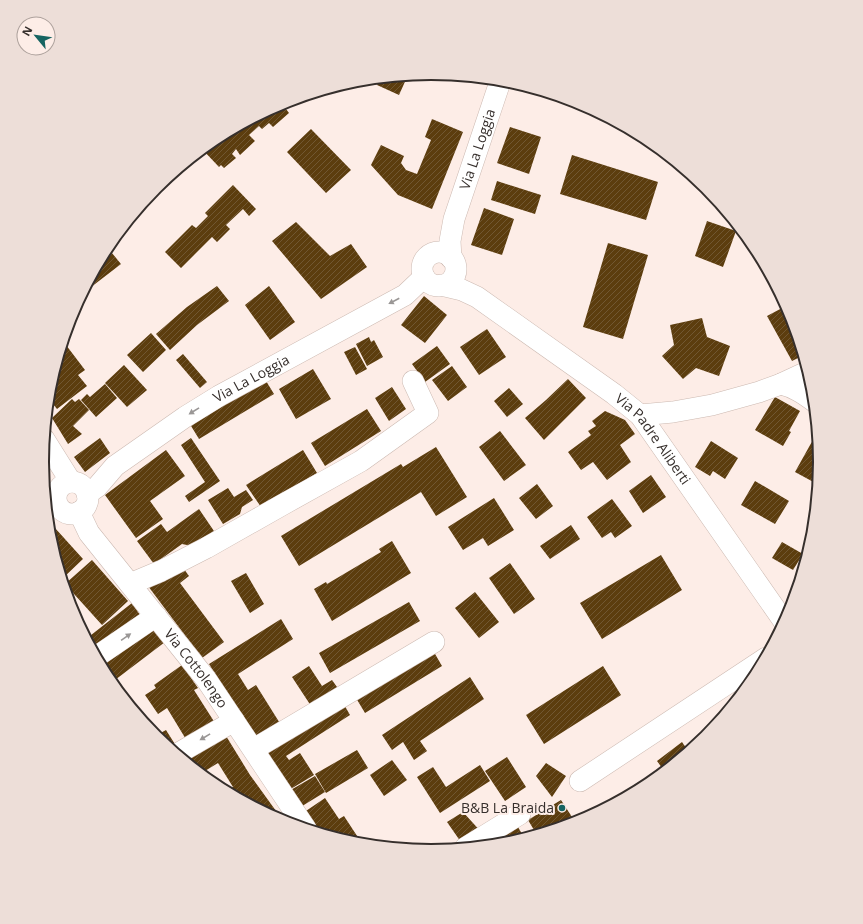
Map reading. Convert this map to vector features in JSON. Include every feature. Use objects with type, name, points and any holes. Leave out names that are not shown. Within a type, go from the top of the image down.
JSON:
[{"type":"street","name":"Via La Loggia","points":[[453,262],[450,241],[454,219],[500,86]]},
{"type":"street","name":"Via La Loggia","points":[[430,255],[454,219]]},
{"type":"street","points":[[435,253],[445,253],[453,262],[455,272],[453,278],[449,282],[433,281],[422,273],[423,262],[430,255],[435,253]]},
{"type":"street","name":"Via Padre Aliberti","points":[[453,262],[465,282],[477,297]]},
{"type":"street","name":"Via La Loggia","points":[[68,492],[97,487],[116,466],[185,417],[219,396],[433,281]]},
{"type":"street","name":"Via Padre Aliberti","points":[[433,281],[462,290],[477,297],[614,394],[640,415],[781,617]]},
{"type":"street","points":[[640,415],[674,412],[712,405],[759,392],[804,373]]},
{"type":"street","points":[[130,584],[161,571],[206,548],[361,461],[428,413],[413,381]]},
{"type":"street","points":[[781,384],[798,390],[809,398]]},
{"type":"street","name":"Via Cottolengo","points":[[49,451],[89,533],[206,678],[301,821]]},
{"type":"street","points":[[101,655],[156,616]]},
{"type":"street","points":[[254,749],[434,642]]},
{"type":"street","points":[[580,781],[756,664]]},
{"type":"street","points":[[181,752],[234,721]]},
{"type":"street","points":[[474,842],[520,814]]},
{"type":"building","points":[[406,80],[399,95],[377,85],[378,84]]},
{"type":"building","points":[[287,108],[286,109],[289,113],[273,127],[269,123],[262,129],[259,126],[249,135],[255,141],[240,155],[236,149],[232,154],[236,158],[224,168],[221,165],[219,167],[206,154],[240,131],[262,119]]},
{"type":"building","points":[[432,119],[463,132],[432,209],[398,195],[371,165],[381,145],[404,156],[401,163],[406,170],[417,174],[431,140],[425,137]]},
{"type":"building","points":[[510,127],[541,137],[529,174],[497,163]]},
{"type":"building","points":[[311,129],[351,170],[326,193],[287,152]]},
{"type":"building","points":[[572,155],[658,182],[646,220],[560,194]]},
{"type":"building","points":[[497,181],[541,195],[535,214],[491,200]]},
{"type":"building","points":[[233,185],[256,209],[249,216],[243,209],[226,225],[230,229],[217,242],[212,237],[181,268],[165,252],[192,225],[196,228],[208,216],[205,213]]},
{"type":"building","points":[[484,208],[514,219],[502,255],[471,245]]},
{"type":"building","points":[[707,221],[736,231],[723,267],[695,256]]},
{"type":"building","points":[[296,222],[330,256],[351,244],[367,267],[321,299],[272,241]]},
{"type":"building","points":[[608,243],[648,255],[623,339],[583,327]]},
{"type":"building","points":[[111,252],[121,264],[91,287]]},
{"type":"building","points":[[217,286],[229,301],[197,325],[170,350],[156,334],[187,307]]},
{"type":"building","points":[[269,286],[295,322],[270,340],[245,305]]},
{"type":"building","points":[[424,296],[447,315],[425,343],[401,325]]},
{"type":"building","points":[[782,308],[799,357],[792,361],[767,316]]},
{"type":"building","points":[[702,318],[707,337],[730,346],[719,376],[696,368],[683,379],[662,356],[674,345],[670,325]]},
{"type":"building","points":[[487,329],[506,357],[479,375],[460,347]]},
{"type":"building","points":[[151,333],[166,350],[143,372],[127,355]]},
{"type":"building","points":[[369,337],[371,342],[374,340],[383,357],[367,366],[356,344]]},
{"type":"building","points":[[67,346],[85,370],[78,375],[87,386],[57,409],[53,404],[56,387]]},
{"type":"building","points":[[437,346],[450,364],[425,382],[412,364]]},
{"type":"building","points":[[355,347],[367,369],[356,375],[344,352]]},
{"type":"building","points":[[183,354],[207,382],[200,388],[176,360]]},
{"type":"building","points":[[124,365],[147,390],[127,407],[105,383]]},
{"type":"building","points":[[452,366],[467,387],[448,401],[432,380]]},
{"type":"building","points":[[313,369],[331,399],[296,419],[279,389]]},
{"type":"building","points":[[263,376],[274,394],[199,439],[188,421]]},
{"type":"building","points":[[568,379],[586,398],[544,440],[525,418]]},
{"type":"building","points":[[105,384],[117,398],[96,417],[81,400],[87,394],[90,397]]},
{"type":"building","points":[[392,387],[406,409],[389,421],[375,398]]},
{"type":"building","points":[[509,388],[523,404],[507,417],[494,401]]},
{"type":"building","points":[[775,397],[800,411],[783,446],[755,430]]},
{"type":"building","points":[[72,399],[75,402],[79,399],[89,410],[73,426],[82,434],[68,444],[52,418]]},
{"type":"building","points":[[367,409],[381,431],[325,466],[311,443]]},
{"type":"building","points":[[605,411],[625,420],[635,434],[620,445],[631,462],[607,480],[593,462],[581,470],[568,452],[591,435],[588,431],[596,426],[592,421]]},
{"type":"building","points":[[500,431],[526,465],[504,481],[479,447]]},
{"type":"building","points":[[100,438],[110,453],[85,472],[74,457]]},
{"type":"building","points":[[191,438],[220,481],[189,502],[185,496],[205,482],[181,445]]},
{"type":"building","points":[[813,440],[813,482],[795,472]]},
{"type":"building","points":[[711,441],[738,458],[725,479],[713,471],[710,476],[695,467]]},
{"type":"building","points":[[436,447],[467,497],[436,516],[421,492],[299,566],[281,536],[401,464],[403,467]]},
{"type":"building","points":[[166,450],[185,476],[150,501],[163,519],[136,538],[105,495]]},
{"type":"building","points":[[303,450],[317,473],[261,507],[246,485]]},
{"type":"building","points":[[651,475],[666,497],[643,513],[629,491]]},
{"type":"building","points":[[755,481],[789,501],[775,524],[741,505]]},
{"type":"building","points":[[537,484],[553,506],[536,519],[519,498]]},
{"type":"building","points":[[228,488],[234,497],[246,490],[253,500],[242,507],[240,514],[223,524],[208,500]]},
{"type":"building","points":[[494,498],[514,530],[488,546],[483,538],[463,550],[448,527]]},
{"type":"building","points":[[612,499],[632,526],[615,538],[611,532],[602,538],[587,517]]},
{"type":"building","points":[[199,509],[216,534],[197,547],[182,544],[154,564],[137,541],[161,524],[167,532]]},
{"type":"building","points":[[571,525],[580,539],[550,559],[540,546]]},
{"type":"building","points":[[55,528],[83,559],[66,575],[56,537]]},
{"type":"building","points":[[392,541],[411,573],[332,621],[314,589],[326,582],[327,584],[381,552],[379,549]]},
{"type":"building","points":[[782,542],[803,554],[793,570],[772,558]]},
{"type":"building","points":[[661,555],[682,590],[602,639],[580,603]]},
{"type":"building","points":[[92,560],[128,601],[102,625],[71,591],[68,581]]},
{"type":"building","points":[[510,563],[535,599],[514,614],[489,578]]},
{"type":"building","points":[[181,565],[189,576],[180,583],[224,642],[202,658],[148,586]]},
{"type":"building","points":[[246,573],[264,604],[250,613],[231,581]]},
{"type":"building","points":[[475,592],[499,622],[479,638],[455,608]]},
{"type":"building","points":[[409,602],[420,621],[330,673],[319,653]]},
{"type":"building","points":[[132,603],[142,618],[99,652],[90,636]]},
{"type":"building","points":[[281,619],[293,639],[238,674],[248,690],[256,685],[281,725],[256,741],[209,664]]},
{"type":"building","points":[[151,623],[165,642],[116,679],[104,660]]},
{"type":"building","points":[[431,647],[442,666],[365,713],[353,693]]},
{"type":"building","points":[[182,665],[198,688],[194,690],[215,723],[187,741],[167,708],[158,714],[145,695],[156,688],[154,685]]},
{"type":"building","points":[[309,666],[322,686],[332,680],[342,694],[315,712],[292,677]]},
{"type":"building","points":[[603,666],[621,695],[544,744],[526,715]]},
{"type":"building","points":[[470,677],[484,699],[420,741],[427,751],[414,760],[403,742],[392,750],[382,735]]},
{"type":"building","points":[[342,701],[350,715],[286,756],[289,760],[300,753],[314,775],[289,790],[264,750]]},
{"type":"building","points":[[166,730],[178,749],[161,732]]},
{"type":"building","points":[[223,731],[250,775],[276,811],[232,788],[233,787],[218,763],[206,770],[186,755]]},
{"type":"building","points":[[682,742],[686,748],[661,767],[657,761]]},
{"type":"building","points":[[357,750],[368,768],[326,793],[315,774]]},
{"type":"building","points":[[507,757],[526,787],[505,801],[485,771]]},
{"type":"building","points":[[392,760],[407,780],[384,796],[370,775]]},
{"type":"building","points":[[546,763],[566,776],[552,797],[536,776]]},
{"type":"building","points":[[480,765],[490,781],[440,813],[417,777],[433,767],[446,787]]},
{"type":"building","points":[[315,776],[325,792],[299,808],[289,791]]},
{"type":"building","points":[[325,798],[339,819],[344,816],[358,837],[311,825],[303,813]]},
{"type":"building","points":[[561,800],[572,817],[534,830],[528,820]]},
{"type":"building","points":[[463,812],[483,834],[467,843],[462,843],[447,822]]},
{"type":"building","points":[[515,822],[522,833],[506,837],[486,840]]},
{"type":"place","name":"B&B La Braida","points":[[562,808]]}]
